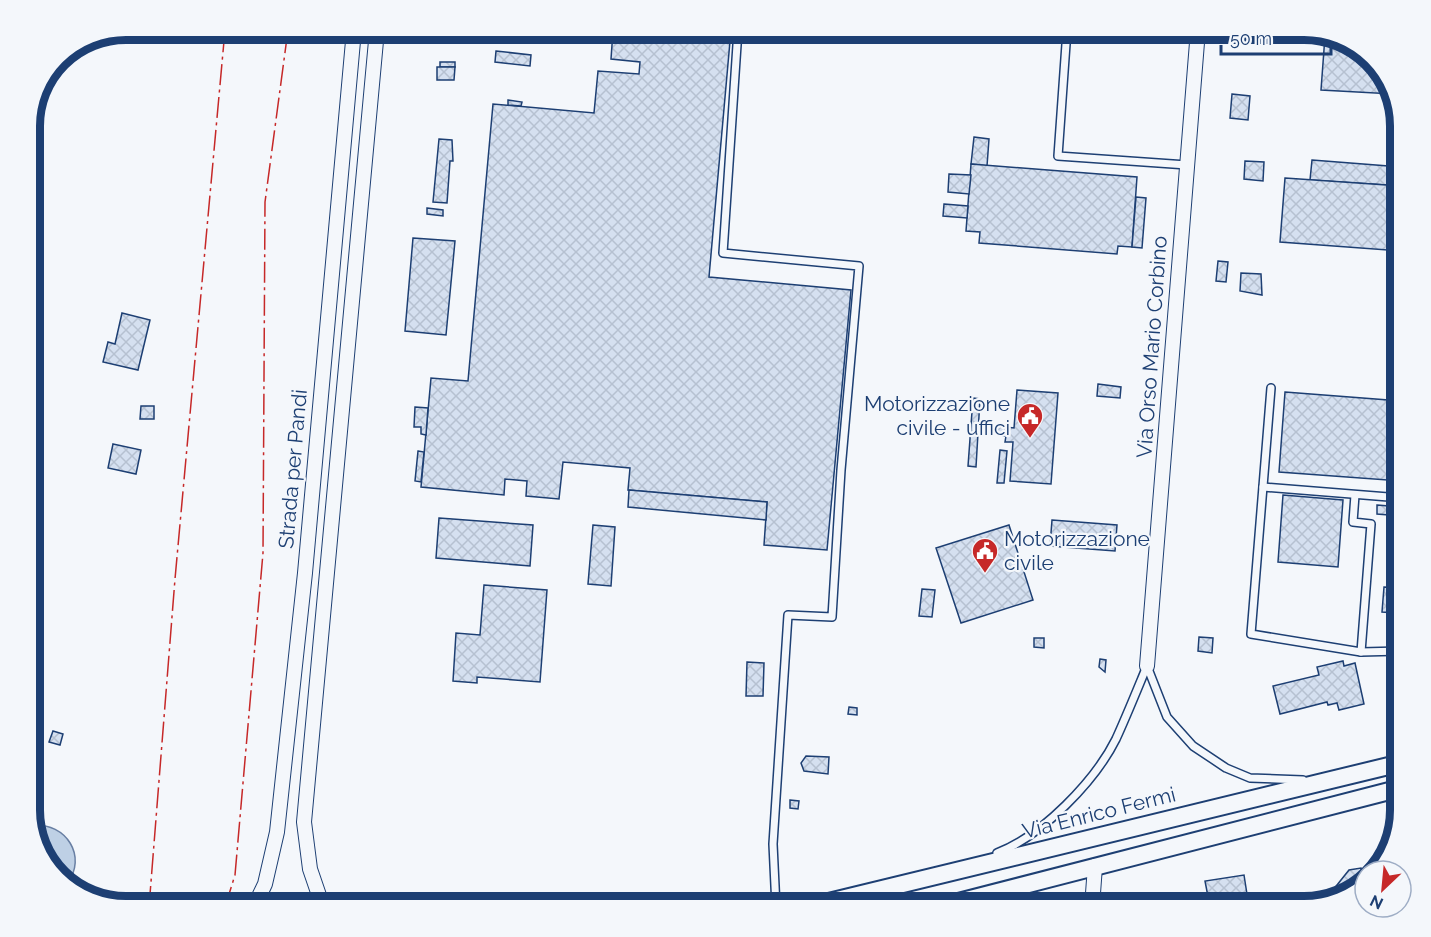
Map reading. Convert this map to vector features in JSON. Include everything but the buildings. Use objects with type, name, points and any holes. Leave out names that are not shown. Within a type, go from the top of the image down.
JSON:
[{"type":"street","name":"Strada per Pandi","points":[[258,896],[271,863],[279,808],[305,573],[353,40]]},
{"type":"street","name":"Strada per Pandi","points":[[319,896],[310,869],[304,822],[377,40]]},
{"type":"street","name":"Via Orso Mario Corbino","points":[[1147,666],[1197,40]]},
{"type":"street","name":"Via Enrico Fermi","points":[[852,896],[1390,766]]},
{"type":"street","points":[[981,896],[1390,791]]},
{"type":"street","points":[[1093,896],[1095,866]]},
{"type":"lane","points":[[737,40],[723,253],[859,266],[841,470],[832,617],[788,615],[773,844],[775,896]]},
{"type":"lane","points":[[1066,40],[1058,156],[1187,165]]},
{"type":"lane","points":[[1271,388],[1251,634],[1361,652],[1390,651]]},
{"type":"lane","points":[[1263,487],[1390,497]]},
{"type":"lane","points":[[1355,495],[1353,522],[1371,524],[1361,652]]},
{"type":"lane","points":[[1147,666],[1167,717],[1193,746],[1226,768],[1250,778],[1280,781],[1336,779]]},
{"type":"lane","points":[[953,871],[1012,848],[1079,792],[1115,741],[1147,666]]},
{"type":"water","points":[[42,826],[55,829],[70,843],[74,852],[72,876],[66,871],[52,854]]},
{"type":"power","points":[[150,896],[175,579],[224,40]]},
{"type":"power","points":[[228,896],[235,875],[263,553],[265,202],[287,40]]},
{"type":"place","name":"Motorizzazione civile - uffici","points":[[1030,439]]},
{"type":"place","name":"Motorizzazione civile","points":[[985,574]]}]
